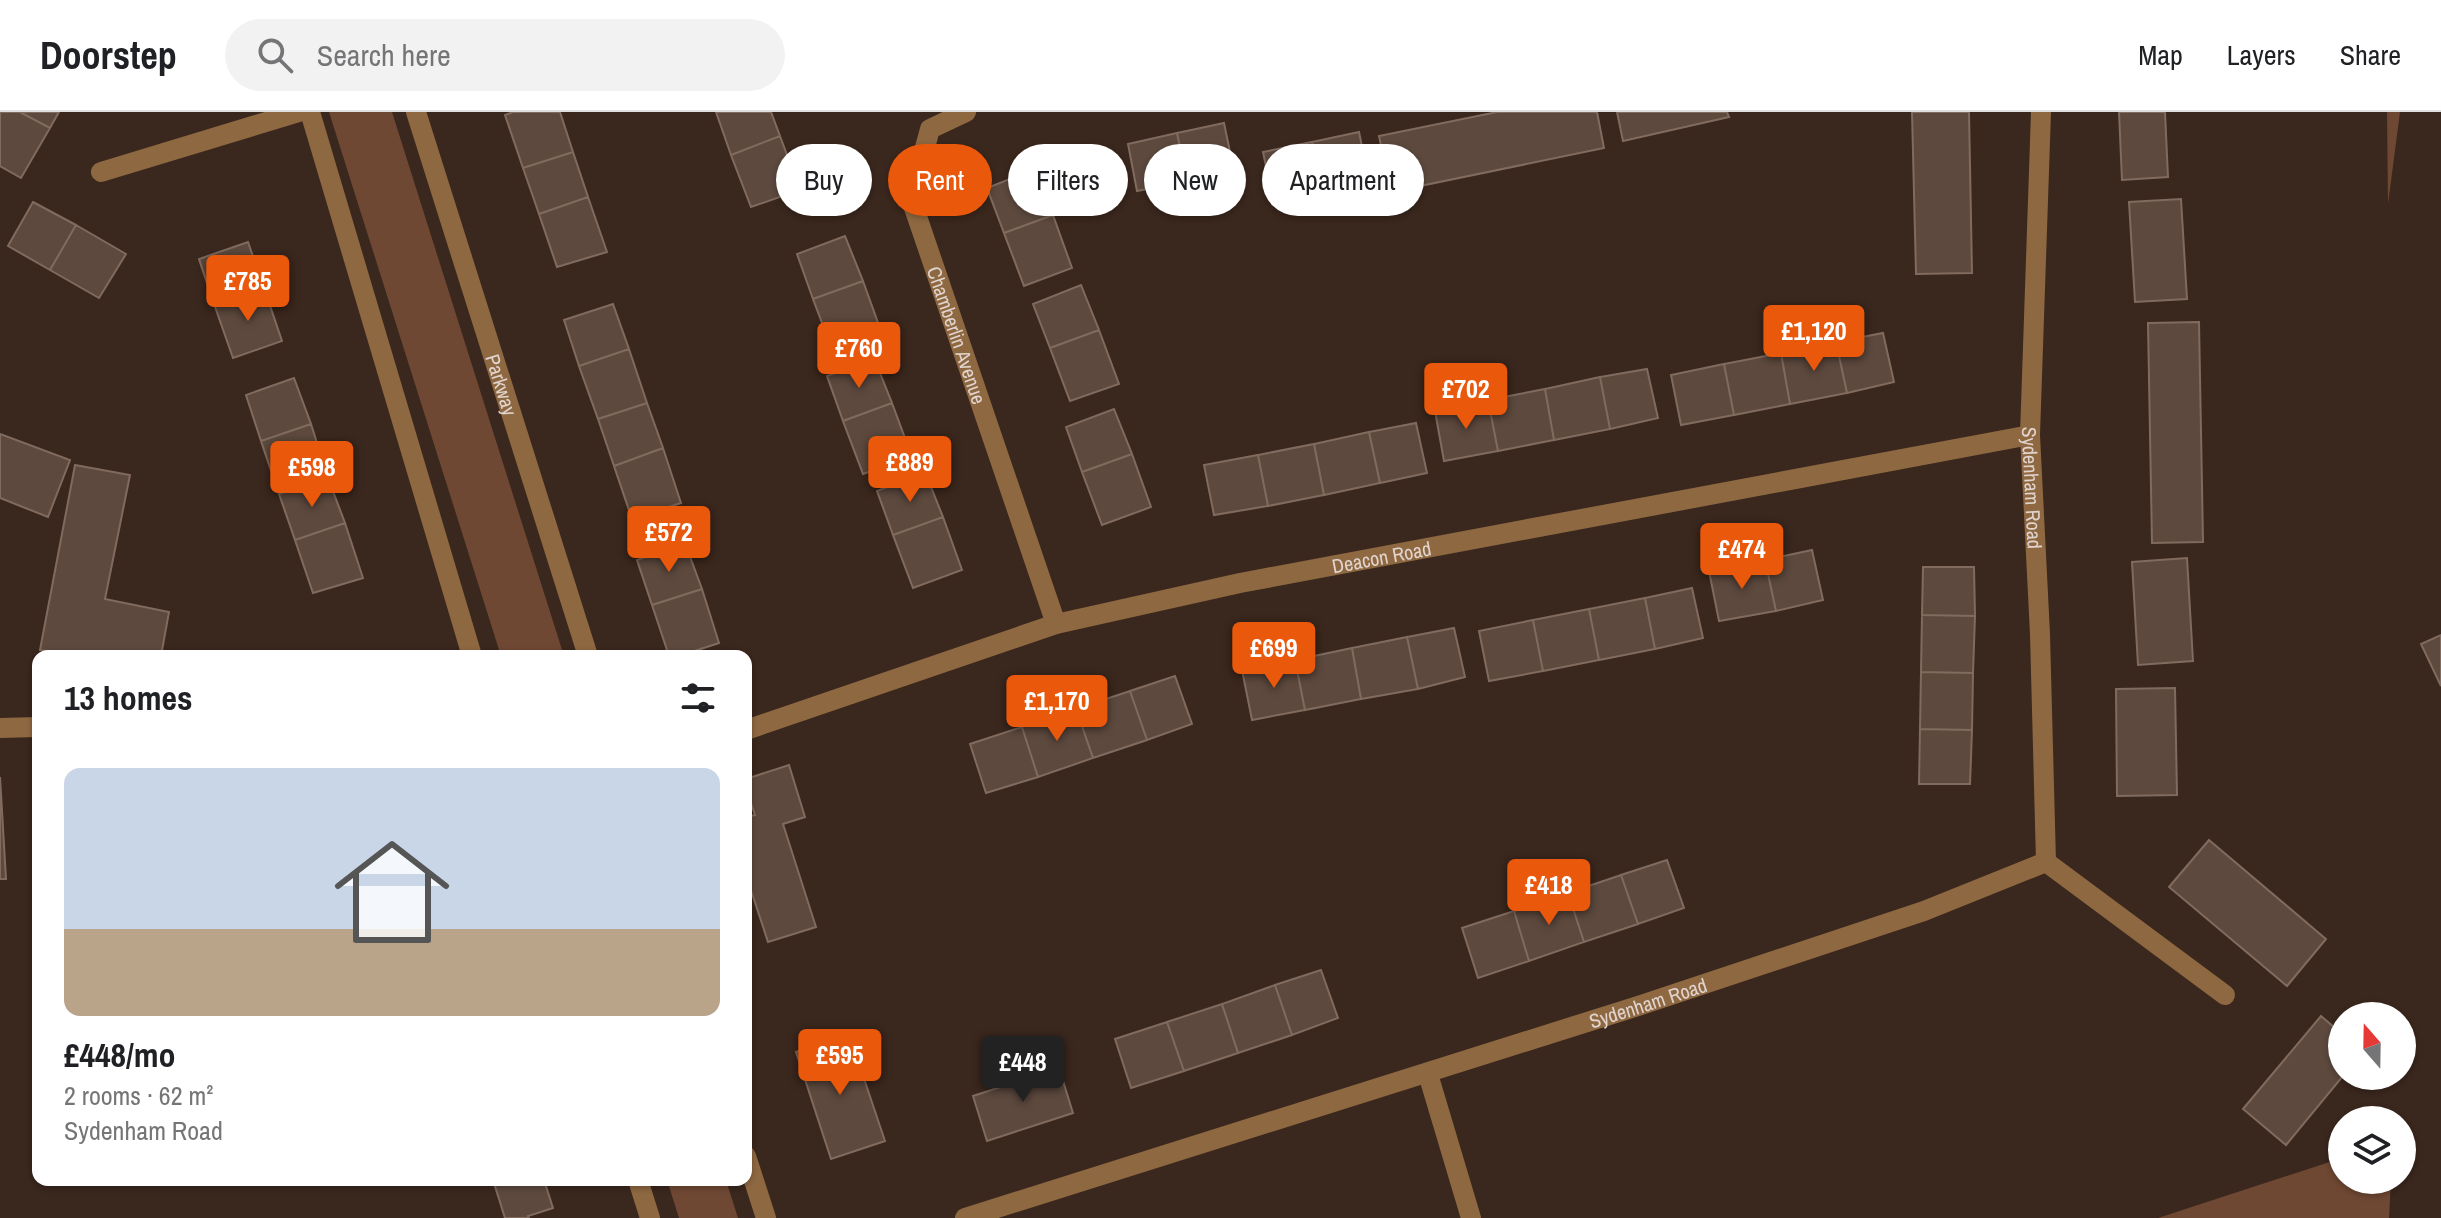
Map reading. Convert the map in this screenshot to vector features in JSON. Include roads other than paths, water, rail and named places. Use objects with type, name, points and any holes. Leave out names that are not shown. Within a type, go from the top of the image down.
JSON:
[{"type":"street","points":[[101,172],[299,112]]},
{"type":"street","points":[[310,112],[470,650]]},
{"type":"street","name":"Parkway","points":[[416,112],[586,650]]},
{"type":"street","name":"Chamberlin Avenue","points":[[966,112],[930,129],[911,199],[1056,624]]},
{"type":"street","name":"Sydenham Road","points":[[965,1218],[1428,1074],[1909,916],[2046,862],[2040,634],[2030,435],[2041,112]]},
{"type":"street","name":"Deacon Road","points":[[752,728],[1056,624],[1240,583],[2030,435]]},
{"type":"street","points":[[0,728],[32,727]]},
{"type":"street","points":[[2046,862],[2225,995]]},
{"type":"street","points":[[1428,1074],[1471,1218]]},
{"type":"street","points":[[752,1175],[766,1218]]},
{"type":"street","points":[[640,1186],[650,1218]]}]
